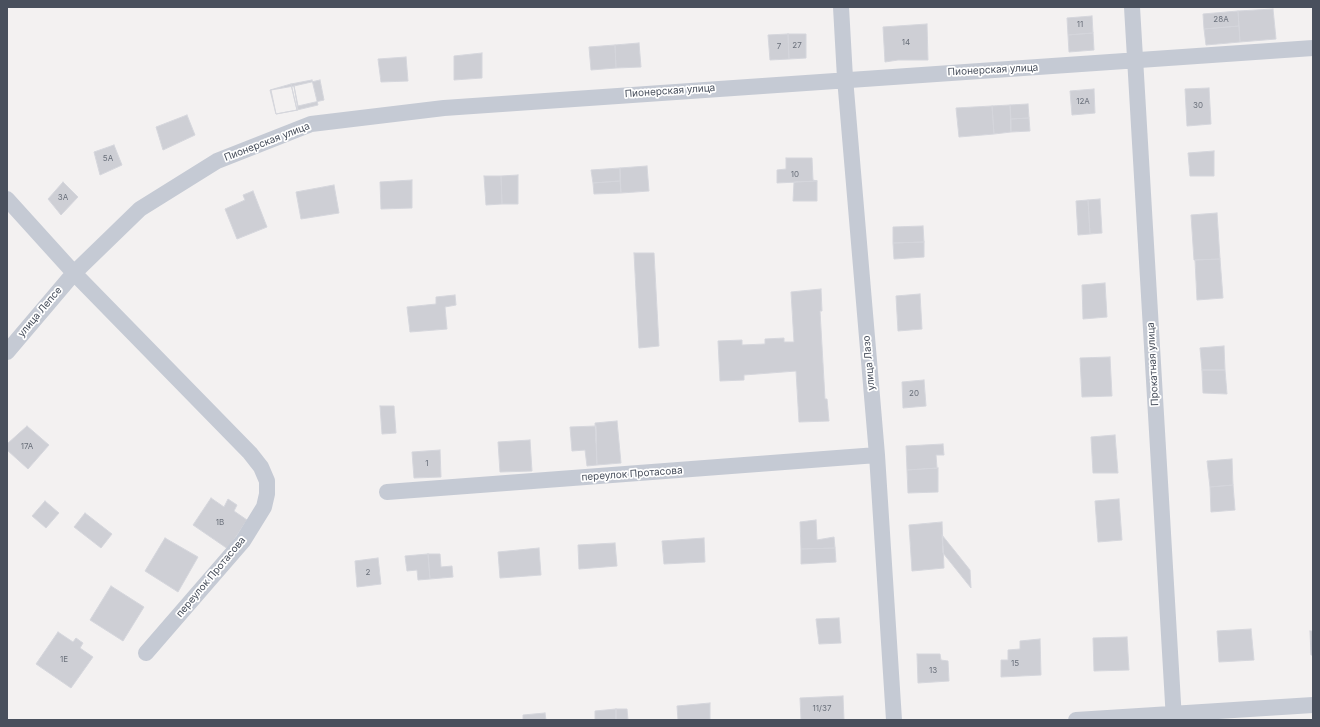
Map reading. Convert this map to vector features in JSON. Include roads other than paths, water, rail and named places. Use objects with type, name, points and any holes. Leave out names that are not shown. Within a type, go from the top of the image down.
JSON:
[{"type":"street","name":"улица Лазо","points":[[841,7],[877,455],[894,720]]},
{"type":"street","name":"Прокатная улица","points":[[1132,7],[1174,717]]},
{"type":"street","name":"Пионерская улица","points":[[74,273],[140,209],[216,161],[311,124],[444,108],[846,78],[1135,61],[1313,48]]},
{"type":"street","name":"переулок Протасова","points":[[7,199],[74,273],[250,453],[261,467],[267,481],[267,494],[264,507],[243,541],[146,653]]},
{"type":"street","name":"улица Лепсе","points":[[7,352],[74,273]]},
{"type":"street","name":"переулок Протасова","points":[[387,492],[877,455]]},
{"type":"street","points":[[1076,720],[1174,717],[1313,705]]}]
